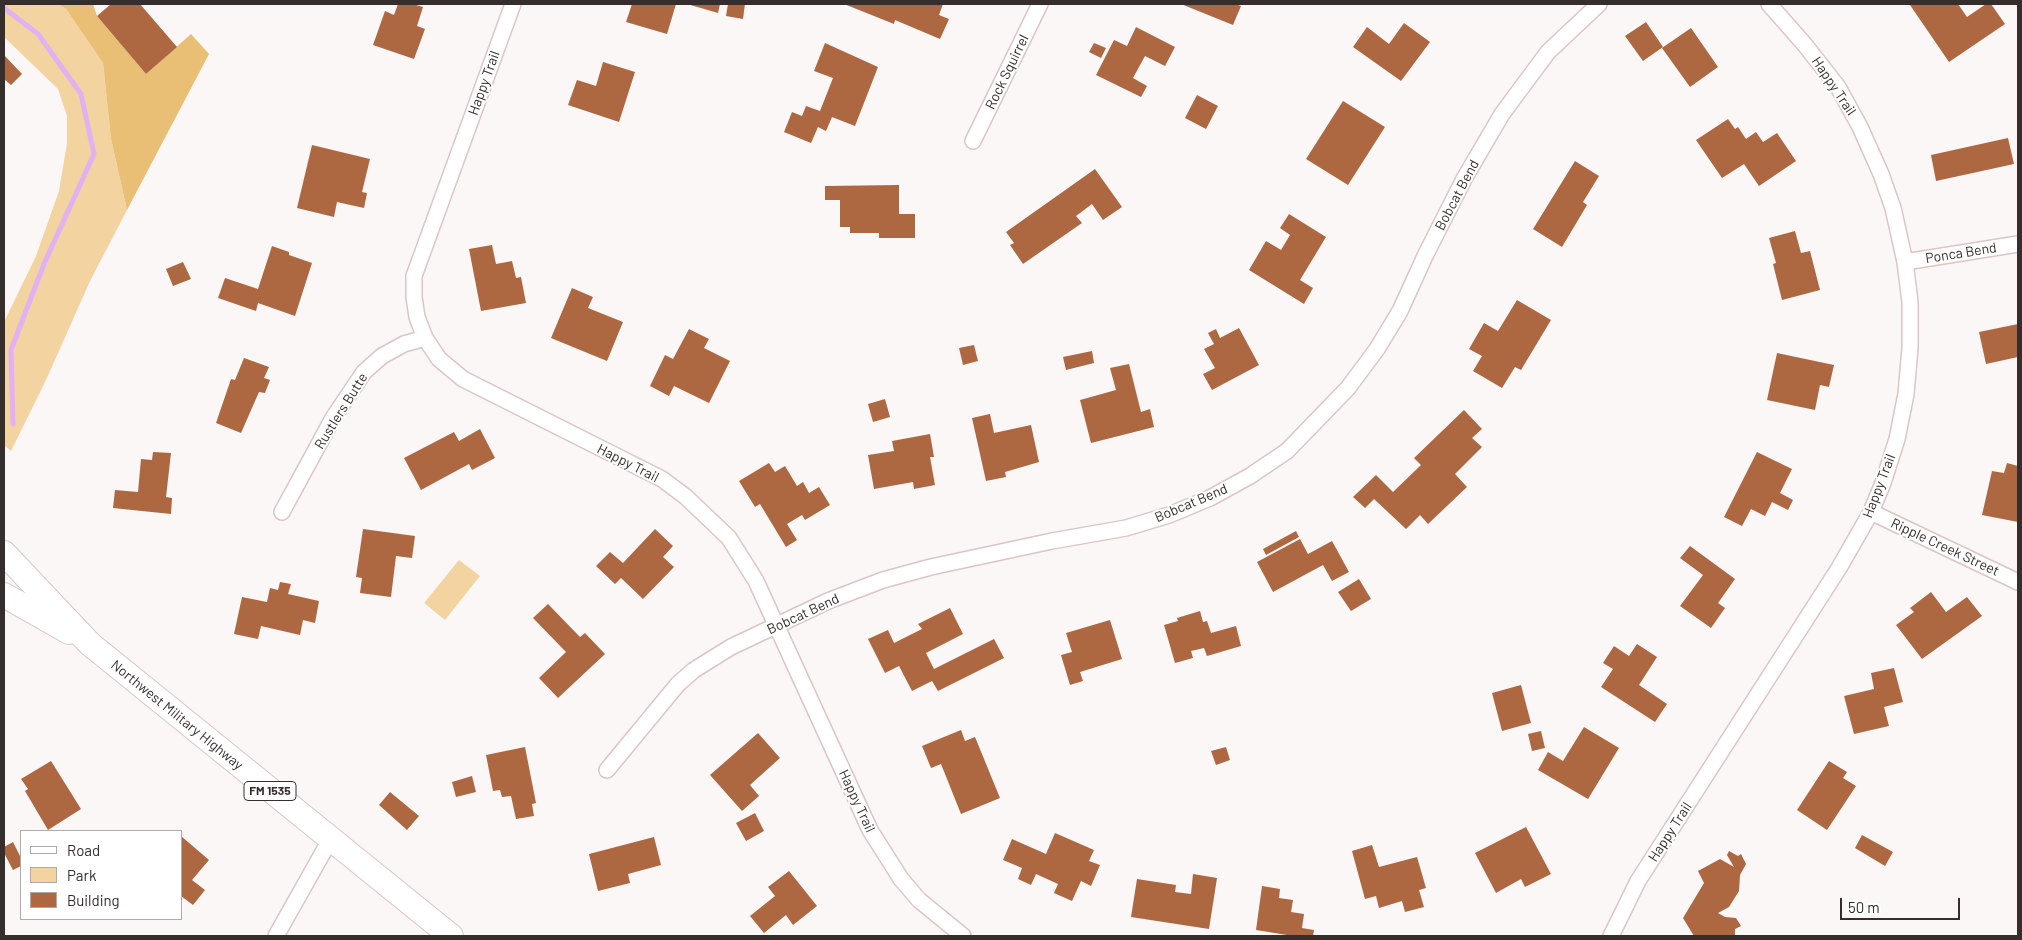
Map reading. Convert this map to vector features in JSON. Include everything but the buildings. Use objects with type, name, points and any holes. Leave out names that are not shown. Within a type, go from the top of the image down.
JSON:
[{"type":"main road","name":"Northwest Military Highway","points":[[4,553],[90,644],[451,936]]},
{"type":"main road","name":"Northwest Military Highway","points":[[4,595],[90,644]]},
{"type":"street","name":"Happy Trail","points":[[513,4],[414,276],[417,318],[425,338],[439,359],[463,379],[662,479],[686,497],[729,538],[756,581],[870,830],[901,880],[938,917],[963,936]]},
{"type":"street","name":"Rock Squirrel","points":[[973,141],[1040,4]]},
{"type":"street","name":"Bobcat Bend","points":[[607,770],[678,684],[694,670],[731,648],[828,601],[883,580],[931,567],[1126,528],[1169,515],[1210,498],[1250,476],[1287,450],[1348,388],[1377,349],[1400,311],[1464,179],[1502,114],[1548,52],[1599,4]]},
{"type":"street","name":"Happy Trail","points":[[1611,936],[1638,881],[1839,568],[1871,512],[1883,484],[1897,440],[1906,394],[1910,321],[1905,262],[1893,208],[1860,127],[1838,87],[1769,4]]},
{"type":"street","name":"Ponca Bend","points":[[1905,262],[2018,244]]},
{"type":"street","name":"Rustlers Butte","points":[[282,512],[333,418],[364,372],[382,356],[404,344],[425,338]]},
{"type":"street","name":"Ripple Creek Street","points":[[1871,512],[2018,582]]},
{"type":"street","points":[[276,936],[330,840]]},
{"type":"green space","points":[[4,4],[58,4],[66,9],[103,63],[111,139],[127,210],[90,281],[46,380],[11,451],[4,445],[4,322],[36,256],[59,191],[67,143],[67,116],[58,89],[4,37]]},
{"type":"green space","points":[[459,560],[480,576],[445,620],[424,603]]},
{"type":"shaded area","points":[[58,4],[93,4],[97,16],[146,74],[191,34],[209,54],[127,210],[111,139],[103,63],[66,9]]},
{"type":"waterway","points":[[4,8],[38,34],[81,94],[94,154],[44,264],[11,350],[13,424]]}]
